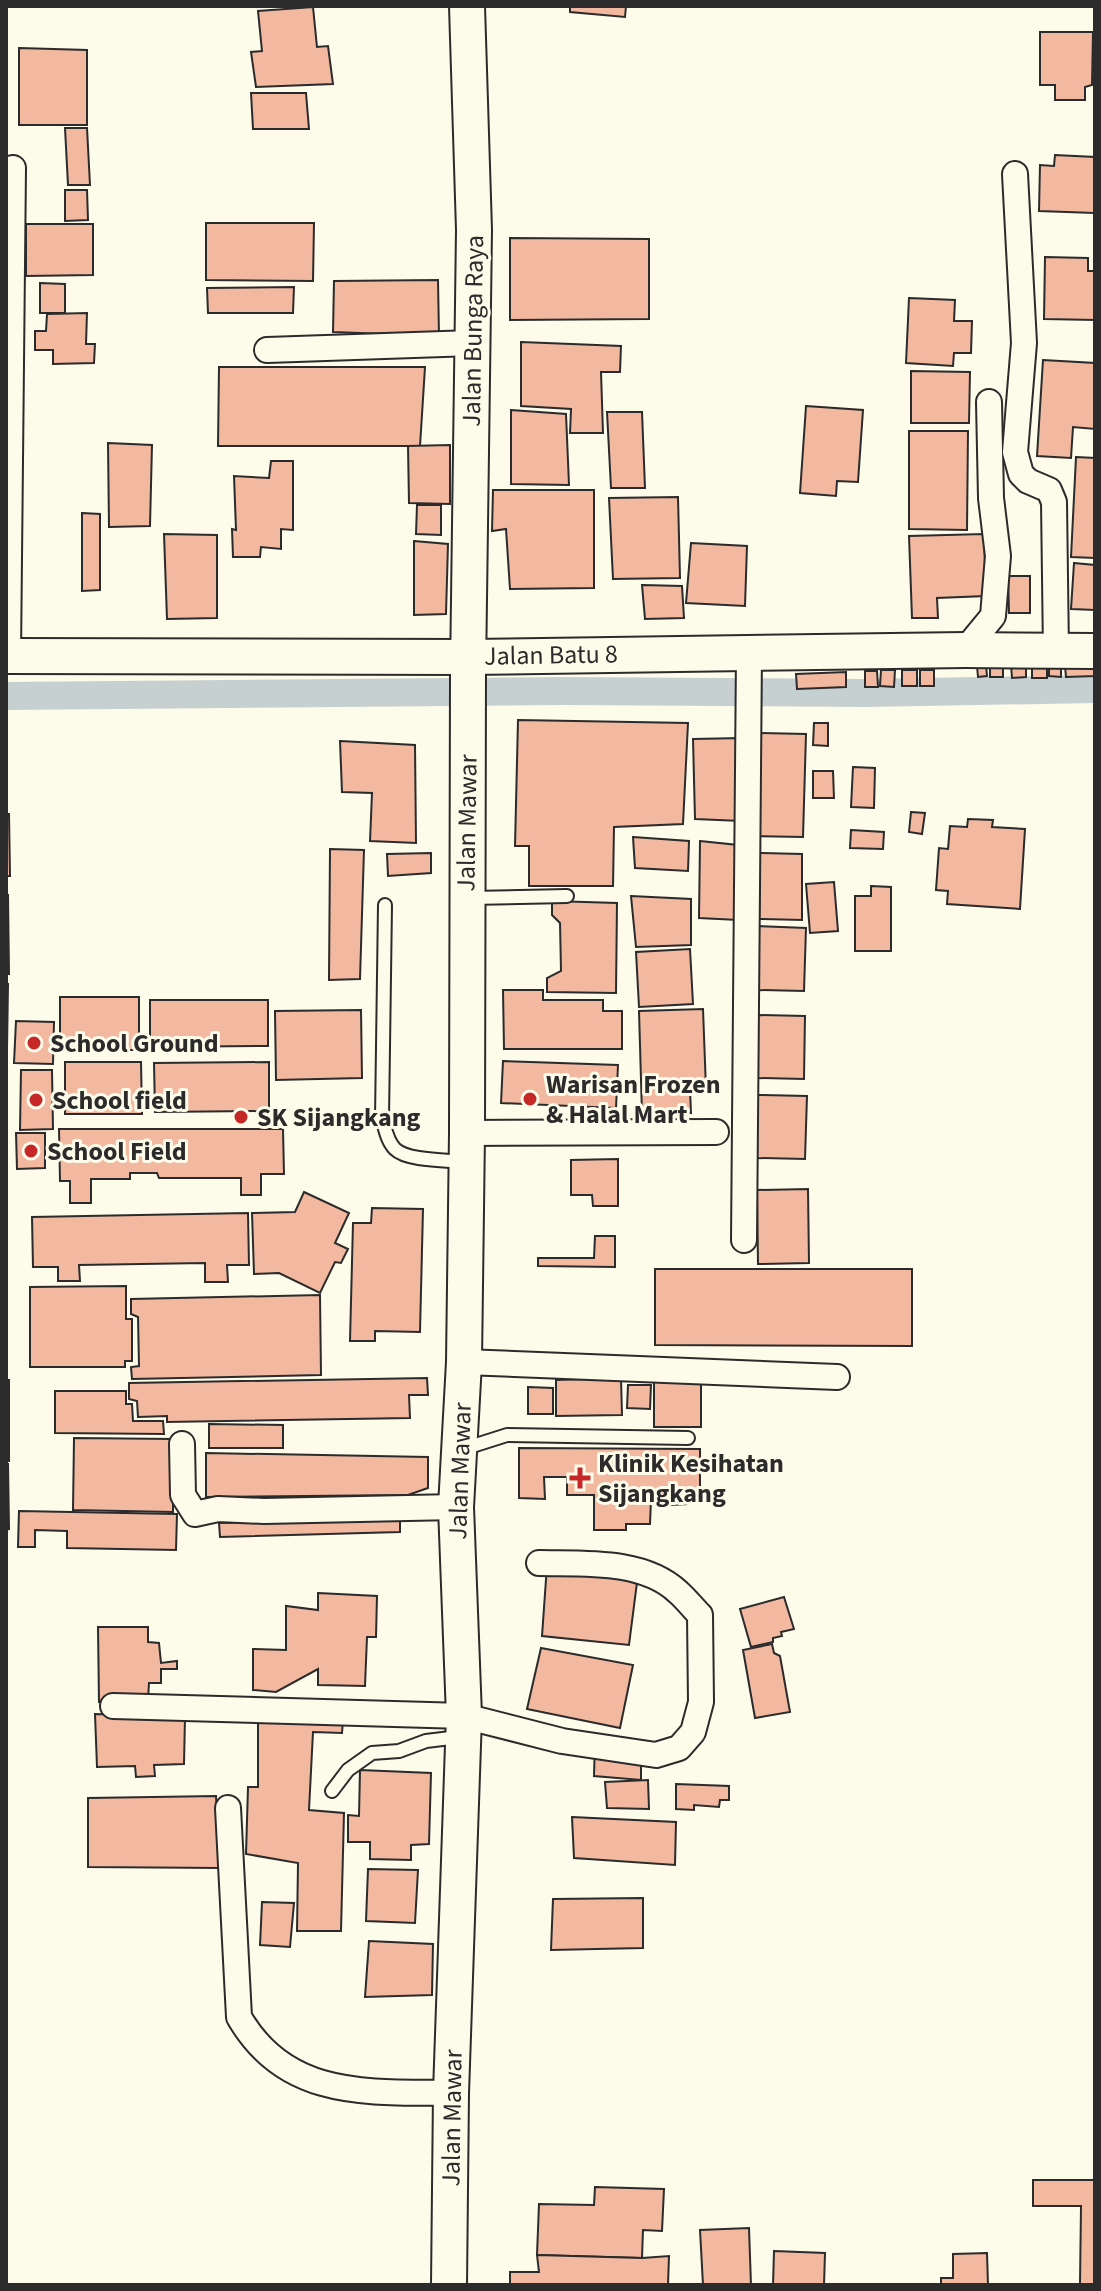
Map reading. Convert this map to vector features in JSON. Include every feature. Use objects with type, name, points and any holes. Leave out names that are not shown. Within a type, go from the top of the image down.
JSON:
[{"type":"street","name":"Jalan Bunga Raya","points":[[467,6],[474,230],[468,665]]},
{"type":"street","points":[[7,656],[13,168]]},
{"type":"street","points":[[1015,174],[1024,343],[1015,452],[1021,474],[1028,481],[1049,490],[1054,502],[1056,652]]},
{"type":"street","points":[[267,350],[473,343]]},
{"type":"street","points":[[965,650],[993,616],[998,556],[991,498],[989,402]]},
{"type":"street","name":"Jalan Batu 8","points":[[7,656],[468,665],[749,653],[1095,651]]},
{"type":"street","points":[[744,1240],[749,653]]},
{"type":"street","name":"Jalan Mawar","points":[[449,2285],[451,2093],[463,1726],[456,1507],[464,1362],[468,665]]},
{"type":"street","points":[[466,1148],[716,1132]]},
{"type":"street","points":[[464,1362],[837,1377]]},
{"type":"street","points":[[182,1444],[183,1495],[195,1514],[218,1509],[456,1507]]},
{"type":"street","points":[[113,1706],[463,1726],[656,1755],[679,1748],[693,1732],[701,1702],[700,1615],[677,1590],[647,1573],[598,1564],[539,1563]]},
{"type":"street","points":[[228,1808],[239,2017],[253,2041],[284,2067],[316,2083],[355,2092],[451,2093]]},
{"type":"lane","points":[[466,898],[567,896]]},
{"type":"lane","points":[[385,905],[382,1118],[388,1139],[396,1151],[412,1157],[466,1148]]},
{"type":"lane","points":[[460,1450],[507,1435],[688,1438]]},
{"type":"lane","points":[[332,1791],[348,1770],[372,1753],[399,1751],[463,1726]]},
{"type":"building","points":[[570,6],[626,6],[625,17],[570,12]]},
{"type":"building","points":[[313,7],[317,47],[328,46],[333,84],[256,87],[251,52],[262,51],[258,11]]},
{"type":"building","points":[[1040,32],[1093,32],[1092,85],[1085,87],[1085,100],[1055,100],[1055,85],[1040,85]]},
{"type":"building","points":[[19,48],[87,50],[87,125],[19,125]]},
{"type":"building","points":[[251,93],[306,93],[309,129],[253,129]]},
{"type":"building","points":[[65,128],[87,128],[90,185],[68,185]]},
{"type":"building","points":[[1055,155],[1095,157],[1094,213],[1039,211],[1040,165],[1054,166]]},
{"type":"building","points":[[65,190],[87,190],[88,220],[65,221]]},
{"type":"building","points":[[206,223],[314,223],[313,281],[206,280]]},
{"type":"building","points":[[26,224],[93,224],[93,275],[26,276]]},
{"type":"building","points":[[510,238],[649,239],[649,319],[510,320]]},
{"type":"building","points":[[1045,257],[1088,258],[1088,271],[1095,271],[1095,320],[1044,319]]},
{"type":"building","points":[[438,280],[439,336],[333,332],[334,281]]},
{"type":"building","points":[[40,283],[65,284],[65,313],[40,313]]},
{"type":"building","points":[[294,287],[293,313],[208,313],[207,288]]},
{"type":"building","points":[[909,298],[955,300],[954,321],[972,321],[971,353],[954,353],[953,366],[906,363]]},
{"type":"building","points":[[87,313],[86,344],[95,344],[94,363],[53,364],[53,350],[35,350],[35,331],[46,331],[47,314]]},
{"type":"building","points":[[521,342],[621,346],[620,372],[601,372],[603,433],[570,433],[571,409],[521,406]]},
{"type":"building","points":[[1043,360],[1095,363],[1095,429],[1073,427],[1071,458],[1037,456]]},
{"type":"building","points":[[219,367],[425,367],[420,446],[218,446]]},
{"type":"building","points":[[911,371],[970,372],[969,423],[911,423]]},
{"type":"building","points":[[806,406],[863,410],[858,482],[837,481],[836,496],[800,493]]},
{"type":"building","points":[[511,410],[566,414],[569,485],[511,484]]},
{"type":"building","points":[[607,412],[642,412],[645,488],[611,488]]},
{"type":"building","points":[[909,431],[968,431],[967,530],[909,529]]},
{"type":"building","points":[[108,443],[152,445],[150,526],[109,527]]},
{"type":"building","points":[[450,445],[450,504],[409,503],[408,446]]},
{"type":"building","points":[[1076,457],[1095,458],[1095,558],[1071,557]]},
{"type":"building","points":[[271,461],[293,461],[293,530],[281,529],[281,549],[261,547],[260,557],[233,557],[232,529],[236,530],[234,476],[269,478]]},
{"type":"building","points":[[493,490],[594,490],[594,588],[510,589],[506,529],[492,531]]},
{"type":"building","points":[[678,497],[680,578],[613,579],[609,498]]},
{"type":"building","points":[[417,505],[441,505],[441,535],[416,534]]},
{"type":"building","points":[[82,513],[100,514],[100,590],[82,591]]},
{"type":"building","points":[[164,534],[217,535],[217,618],[167,619]]},
{"type":"building","points":[[984,534],[986,596],[937,598],[938,618],[912,618],[909,536]]},
{"type":"building","points":[[414,541],[448,544],[446,614],[414,615]]},
{"type":"building","points":[[691,543],[747,546],[745,606],[686,603]]},
{"type":"building","points":[[1074,563],[1095,565],[1095,610],[1071,609]]},
{"type":"building","points":[[1008,576],[1030,576],[1030,613],[1009,613]]},
{"type":"building","points":[[642,585],[682,586],[684,618],[645,619]]},
{"type":"building","points":[[990,664],[1003,665],[1003,677],[990,677]]},
{"type":"building","points":[[986,665],[987,676],[978,677],[977,666]]},
{"type":"building","points":[[1011,665],[1026,665],[1026,677],[1012,678]]},
{"type":"building","points":[[1049,665],[1061,666],[1061,677],[1049,676]]},
{"type":"building","points":[[1095,665],[1095,676],[1066,677],[1065,666]]},
{"type":"building","points":[[1032,667],[1047,667],[1047,678],[1032,678]]},
{"type":"building","points":[[881,670],[895,670],[894,687],[880,686]]},
{"type":"building","points":[[902,670],[917,670],[917,686],[902,686]]},
{"type":"building","points":[[920,670],[934,670],[934,686],[920,686]]},
{"type":"building","points":[[865,671],[877,671],[878,687],[865,687]]},
{"type":"building","points":[[846,672],[846,687],[797,689],[796,674]]},
{"type":"building","points":[[518,720],[688,723],[683,824],[614,827],[613,886],[529,886],[529,846],[515,846]]},
{"type":"building","points":[[814,723],[828,723],[828,746],[813,745]]},
{"type":"building","points":[[757,733],[806,734],[803,837],[754,836]]},
{"type":"building","points":[[742,738],[741,821],[695,819],[693,739]]},
{"type":"building","points":[[340,741],[415,745],[416,843],[370,841],[372,793],[342,792]]},
{"type":"building","points":[[853,767],[875,768],[874,808],[851,807]]},
{"type":"building","points":[[813,771],[833,771],[834,798],[813,798]]},
{"type":"building","points":[[911,812],[925,813],[922,834],[909,832]]},
{"type":"building","points":[[6,814],[9,814],[10,876],[6,876]]},
{"type":"building","points":[[968,819],[993,820],[992,827],[1025,829],[1020,909],[947,904],[948,891],[936,890],[939,848],[948,849],[950,826],[967,827]]},
{"type":"building","points":[[851,830],[884,832],[883,849],[850,848]]},
{"type":"building","points":[[633,837],[689,841],[688,871],[635,868]]},
{"type":"building","points":[[700,841],[738,845],[738,920],[699,918]]},
{"type":"building","points":[[330,849],[364,850],[360,979],[329,980]]},
{"type":"building","points":[[431,853],[431,873],[388,876],[387,854]]},
{"type":"building","points":[[760,853],[802,854],[802,920],[759,919]]},
{"type":"building","points":[[834,882],[838,931],[810,933],[806,884]]},
{"type":"building","points":[[871,886],[891,887],[891,951],[855,951],[855,896],[871,896]]},
{"type":"building","points":[[8,895],[9,974],[6,974]]},
{"type":"building","points":[[631,896],[691,899],[691,945],[636,947]]},
{"type":"building","points":[[552,901],[617,903],[616,993],[547,992],[547,978],[561,971],[560,923],[552,915]]},
{"type":"building","points":[[759,926],[806,928],[804,991],[757,990]]},
{"type":"building","points":[[690,949],[693,1004],[639,1007],[636,952]]},
{"type":"building","points":[[8,984],[7,1049],[6,1048]]},
{"type":"building","points":[[503,990],[543,990],[543,1000],[603,1000],[603,1011],[622,1011],[622,1049],[504,1049]]},
{"type":"building","points":[[60,997],[139,997],[139,1050],[60,1050]]},
{"type":"building","points":[[150,1000],[268,1000],[268,1046],[150,1047]]},
{"type":"building","points":[[703,1009],[706,1089],[690,1089],[691,1113],[642,1114],[639,1011]]},
{"type":"building","points":[[361,1010],[362,1078],[276,1080],[275,1011]]},
{"type":"building","points":[[758,1015],[805,1016],[804,1079],[757,1078]]},
{"type":"building","name":"School Ground","points":[[16,1021],[54,1022],[53,1064],[14,1063]]},
{"type":"building","points":[[503,1061],[618,1065],[616,1108],[501,1103]]},
{"type":"building","points":[[65,1062],[141,1062],[142,1114],[65,1114]]},
{"type":"building","points":[[269,1062],[269,1111],[155,1112],[154,1063]]},
{"type":"building","name":"School field","points":[[21,1070],[52,1070],[53,1129],[20,1130]]},
{"type":"building","points":[[758,1095],[807,1096],[805,1159],[756,1158]]},
{"type":"building","name":"SK Sijangkang","points":[[59,1129],[283,1129],[284,1174],[261,1174],[261,1195],[241,1195],[241,1178],[159,1178],[157,1173],[130,1173],[130,1179],[91,1179],[91,1203],[70,1203],[70,1181],[60,1181]]},
{"type":"building","name":"School Field","points":[[16,1133],[45,1133],[45,1168],[17,1169]]},
{"type":"building","points":[[618,1159],[618,1206],[593,1206],[592,1195],[571,1195],[571,1160]]},
{"type":"building","points":[[808,1189],[809,1263],[758,1264],[757,1190]]},
{"type":"building","points":[[304,1192],[349,1213],[335,1243],[348,1249],[341,1263],[335,1262],[320,1293],[279,1273],[254,1274],[252,1213],[295,1212]]},
{"type":"building","points":[[372,1208],[423,1209],[420,1332],[375,1331],[375,1341],[350,1341],[353,1223],[371,1223]]},
{"type":"building","points":[[248,1213],[249,1265],[227,1265],[228,1282],[205,1282],[205,1263],[79,1265],[80,1281],[58,1281],[58,1267],[33,1267],[32,1217]]},
{"type":"building","points":[[595,1236],[615,1236],[615,1267],[538,1266],[538,1258],[594,1258]]},
{"type":"building","points":[[655,1269],[912,1269],[912,1346],[655,1345]]},
{"type":"building","points":[[126,1286],[126,1319],[132,1319],[132,1361],[125,1361],[125,1367],[30,1367],[30,1287]]},
{"type":"building","points":[[320,1295],[321,1375],[132,1379],[131,1367],[139,1366],[138,1317],[131,1314],[131,1299]]},
{"type":"building","points":[[427,1378],[428,1395],[409,1395],[410,1418],[167,1422],[167,1416],[138,1417],[137,1401],[129,1399],[129,1383]]},
{"type":"building","points":[[621,1378],[622,1415],[556,1416],[556,1380]]},
{"type":"building","points":[[6,1380],[9,1380],[9,1461],[6,1461]]},
{"type":"building","points":[[654,1382],[701,1382],[701,1427],[654,1427]]},
{"type":"building","points":[[628,1385],[651,1385],[650,1409],[627,1408]]},
{"type":"building","points":[[528,1387],[553,1388],[553,1414],[528,1414]]},
{"type":"building","points":[[55,1391],[126,1391],[126,1404],[132,1404],[133,1421],[163,1421],[164,1434],[55,1433]]},
{"type":"building","points":[[209,1424],[283,1425],[283,1448],[209,1448]]},
{"type":"building","points":[[74,1438],[173,1439],[173,1512],[73,1510]]},
{"type":"building","points":[[519,1448],[700,1449],[700,1494],[687,1494],[688,1504],[669,1505],[669,1499],[651,1499],[650,1524],[626,1524],[626,1530],[594,1530],[594,1495],[567,1495],[567,1477],[544,1477],[545,1499],[519,1498]]},
{"type":"building","points":[[206,1453],[428,1457],[428,1488],[408,1495],[206,1497]]},
{"type":"building","points":[[6,1464],[9,1529],[6,1530]]},
{"type":"building","points":[[19,1511],[177,1514],[176,1550],[67,1548],[67,1531],[35,1530],[35,1547],[18,1547]]},
{"type":"building","points":[[400,1519],[400,1532],[220,1537],[219,1523]]},
{"type":"building","points":[[548,1551],[640,1559],[629,1645],[542,1636]]},
{"type":"building","points":[[318,1593],[377,1596],[376,1637],[367,1637],[365,1686],[318,1685],[318,1669],[276,1692],[253,1690],[253,1649],[286,1650],[286,1606],[318,1610]]},
{"type":"building","points":[[784,1597],[794,1629],[781,1632],[782,1636],[773,1638],[773,1642],[751,1647],[740,1609]]},
{"type":"building","points":[[98,1627],[148,1627],[148,1642],[159,1643],[161,1663],[177,1661],[177,1669],[161,1669],[161,1683],[149,1683],[148,1699],[99,1702]]},
{"type":"building","points":[[772,1644],[774,1653],[780,1656],[790,1712],[755,1718],[743,1650]]},
{"type":"building","points":[[541,1648],[633,1665],[620,1728],[527,1709]]},
{"type":"building","points":[[95,1714],[185,1717],[184,1764],[154,1765],[155,1776],[136,1777],[135,1766],[97,1767]]},
{"type":"building","points":[[258,1715],[343,1721],[342,1733],[313,1732],[309,1810],[344,1813],[341,1931],[297,1931],[298,1863],[246,1854],[248,1787],[258,1787]]},
{"type":"building","points":[[595,1740],[641,1744],[641,1780],[594,1776]]},
{"type":"building","points":[[360,1770],[431,1773],[429,1844],[411,1845],[411,1860],[370,1859],[370,1842],[348,1842],[348,1815],[359,1816]]},
{"type":"building","points":[[648,1780],[649,1809],[607,1808],[605,1782]]},
{"type":"building","points":[[676,1784],[729,1786],[729,1800],[720,1800],[719,1807],[694,1805],[694,1810],[676,1809]]},
{"type":"building","points":[[216,1796],[220,1868],[88,1867],[88,1798]]},
{"type":"building","points":[[572,1817],[676,1822],[675,1865],[574,1858]]},
{"type":"building","points":[[368,1869],[418,1870],[415,1923],[366,1921]]},
{"type":"building","points":[[643,1898],[643,1948],[551,1950],[553,1899]]},
{"type":"building","points":[[262,1902],[294,1903],[290,1947],[260,1945]]},
{"type":"building","points":[[369,1941],[433,1944],[432,1995],[365,1997]]},
{"type":"building","points":[[1033,2180],[1095,2180],[1095,2284],[1080,2284],[1081,2206],[1033,2206]]},
{"type":"building","points":[[595,2187],[664,2189],[662,2231],[643,2230],[642,2258],[537,2255],[539,2204],[594,2205]]},
{"type":"building","points":[[749,2228],[751,2285],[703,2285],[700,2230]]},
{"type":"building","points":[[774,2251],[825,2253],[824,2285],[773,2285]]},
{"type":"building","points":[[987,2253],[988,2285],[941,2285],[941,2278],[953,2278],[953,2254]]},
{"type":"building","points":[[537,2255],[669,2256],[668,2285],[510,2285],[510,2272],[539,2272]]},
{"type":"waterway","points":[[6,696],[564,691],[866,693],[1095,689]]},
{"type":"place","name":"School Ground","points":[[34,1043]]},
{"type":"place","name":"Warisan Frozen & Halal Mart","points":[[530,1099]]},
{"type":"place","name":"School field","points":[[36,1100]]},
{"type":"place","name":"SK Sijangkang","points":[[241,1117]]},
{"type":"place","name":"School Field","points":[[31,1151]]},
{"type":"place","name":"Klinik Kesihatan Sijangkang","points":[[580,1478]]}]
